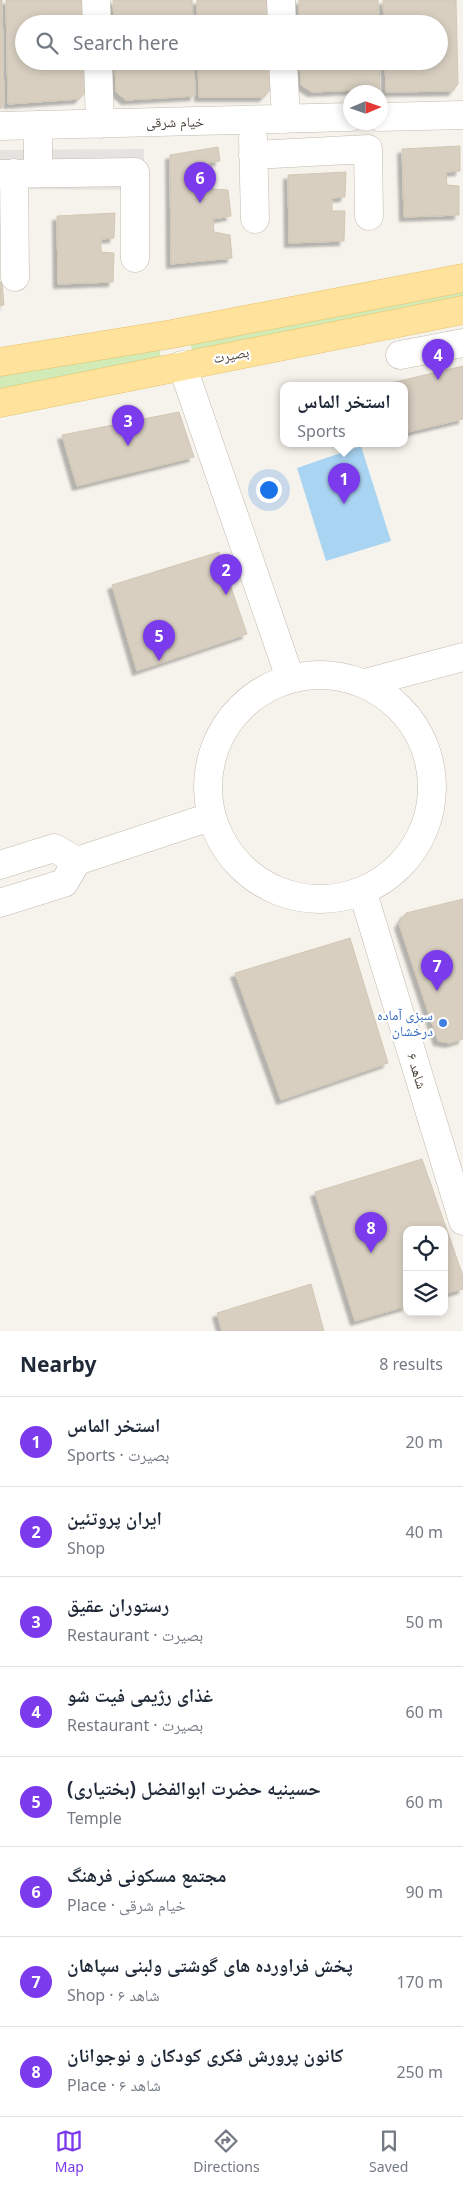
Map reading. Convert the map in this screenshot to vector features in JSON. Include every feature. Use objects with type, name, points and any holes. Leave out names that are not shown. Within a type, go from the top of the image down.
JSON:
[{"type":"main road","points":[[0,362],[172,334],[463,278]]},
{"type":"main road","name":"بصیرت","points":[[0,403],[463,310]]},
{"type":"main road","points":[[172,334],[182,365]]},
{"type":"street","points":[[96,0],[97,15]]},
{"type":"street","points":[[281,0],[282,15]]},
{"type":"street","points":[[98,70],[100,124]]},
{"type":"street","points":[[284,70],[286,119]]},
{"type":"street","points":[[388,117],[463,115]]},
{"type":"street","name":"خیام شرقی","points":[[0,126],[343,118]]},
{"type":"street","points":[[253,120],[255,219]]},
{"type":"street","points":[[15,277],[17,174],[38,125]]},
{"type":"street","points":[[253,155],[368,149],[370,216]]},
{"type":"street","points":[[17,174],[135,172],[135,258]]},
{"type":"street","points":[[400,355],[463,343]]},
{"type":"street","points":[[182,365],[290,678]]},
{"type":"street","points":[[365,683],[463,657]]},
{"type":"street","points":[[324,674],[341,676],[365,683],[396,704],[419,734],[431,769],[431,807],[418,843],[395,872],[363,892],[326,901],[288,897],[254,880],[227,853],[210,817],[207,782],[214,748],[231,716],[258,692],[290,678],[324,674]]},
{"type":"street","points":[[0,904],[64,883],[77,862],[210,817]]},
{"type":"street","points":[[0,865],[54,848],[77,862]]},
{"type":"street","name":"شاهد ۶","points":[[363,892],[463,1221]]},
{"type":"green space","points":[[463,285],[463,300],[194,356],[188,337]]},
{"type":"green space","points":[[159,343],[161,360],[0,394],[0,372]]},
{"type":"shaded area","points":[[144,149],[144,190],[0,189],[0,150]]},
{"type":"water","points":[[361,447],[391,541],[326,561],[297,468]]},
{"type":"building","points":[[0,0],[2,0],[4,104],[0,109]]},
{"type":"building","points":[[6,0],[84,0],[85,15],[15,15],[15,70],[86,70],[87,90],[79,99],[8,104]]},
{"type":"building","points":[[113,0],[192,0],[193,15],[114,15]]},
{"type":"building","points":[[197,0],[270,0],[271,15],[197,15]]},
{"type":"building","points":[[299,0],[378,0],[378,15],[299,15]]},
{"type":"building","points":[[383,0],[456,0],[458,84],[453,91],[388,92],[385,70],[448,70],[448,15],[384,15]]},
{"type":"building","points":[[115,70],[194,70],[195,96],[126,100],[116,92]]},
{"type":"building","points":[[198,70],[273,70],[274,85],[264,97],[199,97]]},
{"type":"building","points":[[300,70],[379,70],[380,85],[343,85],[343,91],[312,92],[301,85]]},
{"type":"building","points":[[460,146],[460,171],[446,172],[447,185],[459,186],[459,215],[404,217],[402,149]]},
{"type":"building","points":[[218,147],[220,161],[209,162],[208,171],[197,172],[199,188],[228,190],[231,216],[213,219],[214,232],[230,235],[232,258],[171,264],[170,155]]},
{"type":"building","points":[[346,172],[345,197],[332,198],[332,211],[345,211],[344,241],[289,243],[288,175]]},
{"type":"building","points":[[115,213],[114,238],[101,239],[101,252],[114,253],[113,282],[58,284],[57,216]]},
{"type":"building","points":[[0,282],[2,282],[4,305],[0,306]]},
{"type":"building","points":[[463,366],[463,419],[408,432],[408,382],[395,382]]},
{"type":"building","points":[[179,412],[194,457],[77,486],[62,435]]},
{"type":"building","points":[[219,552],[247,634],[137,671],[112,585]]},
{"type":"building","points":[[463,899],[463,1039],[450,1043],[438,1041],[399,924],[406,913]]},
{"type":"building","points":[[350,938],[388,1063],[281,1100],[235,973]]},
{"type":"building","points":[[422,1159],[445,1226],[403,1226],[403,1307],[355,1321],[315,1192]]},
{"type":"building","points":[[448,1233],[463,1276],[463,1289],[448,1293]]},
{"type":"building","points":[[311,1284],[324,1331],[222,1331],[217,1313]]},
{"type":"place","name":"مجتمع مسکونی فرهنگ","points":[[200,203]]},
{"type":"place","name":"غذای رژیمی فیت شو","points":[[438,380]]},
{"type":"place","name":"رستوران عقیق","points":[[128,446]]},
{"type":"place","name":"استخر الماس","points":[[344,504]]},
{"type":"place","name":"ایران پروتئین","points":[[226,595]]},
{"type":"place","name":"حسینیه حضرت ابوالفضل (بختیاری)","points":[[159,661]]},
{"type":"place","name":"پخش فراورده های گوشتی ولبنی سپاهان","points":[[437,991]]},
{"type":"place","name":"سبزی آماده درخشان","points":[[443,1023]]},
{"type":"place","name":"کانون پرورش فکری کودکان و نوجوانان","points":[[371,1253]]}]
